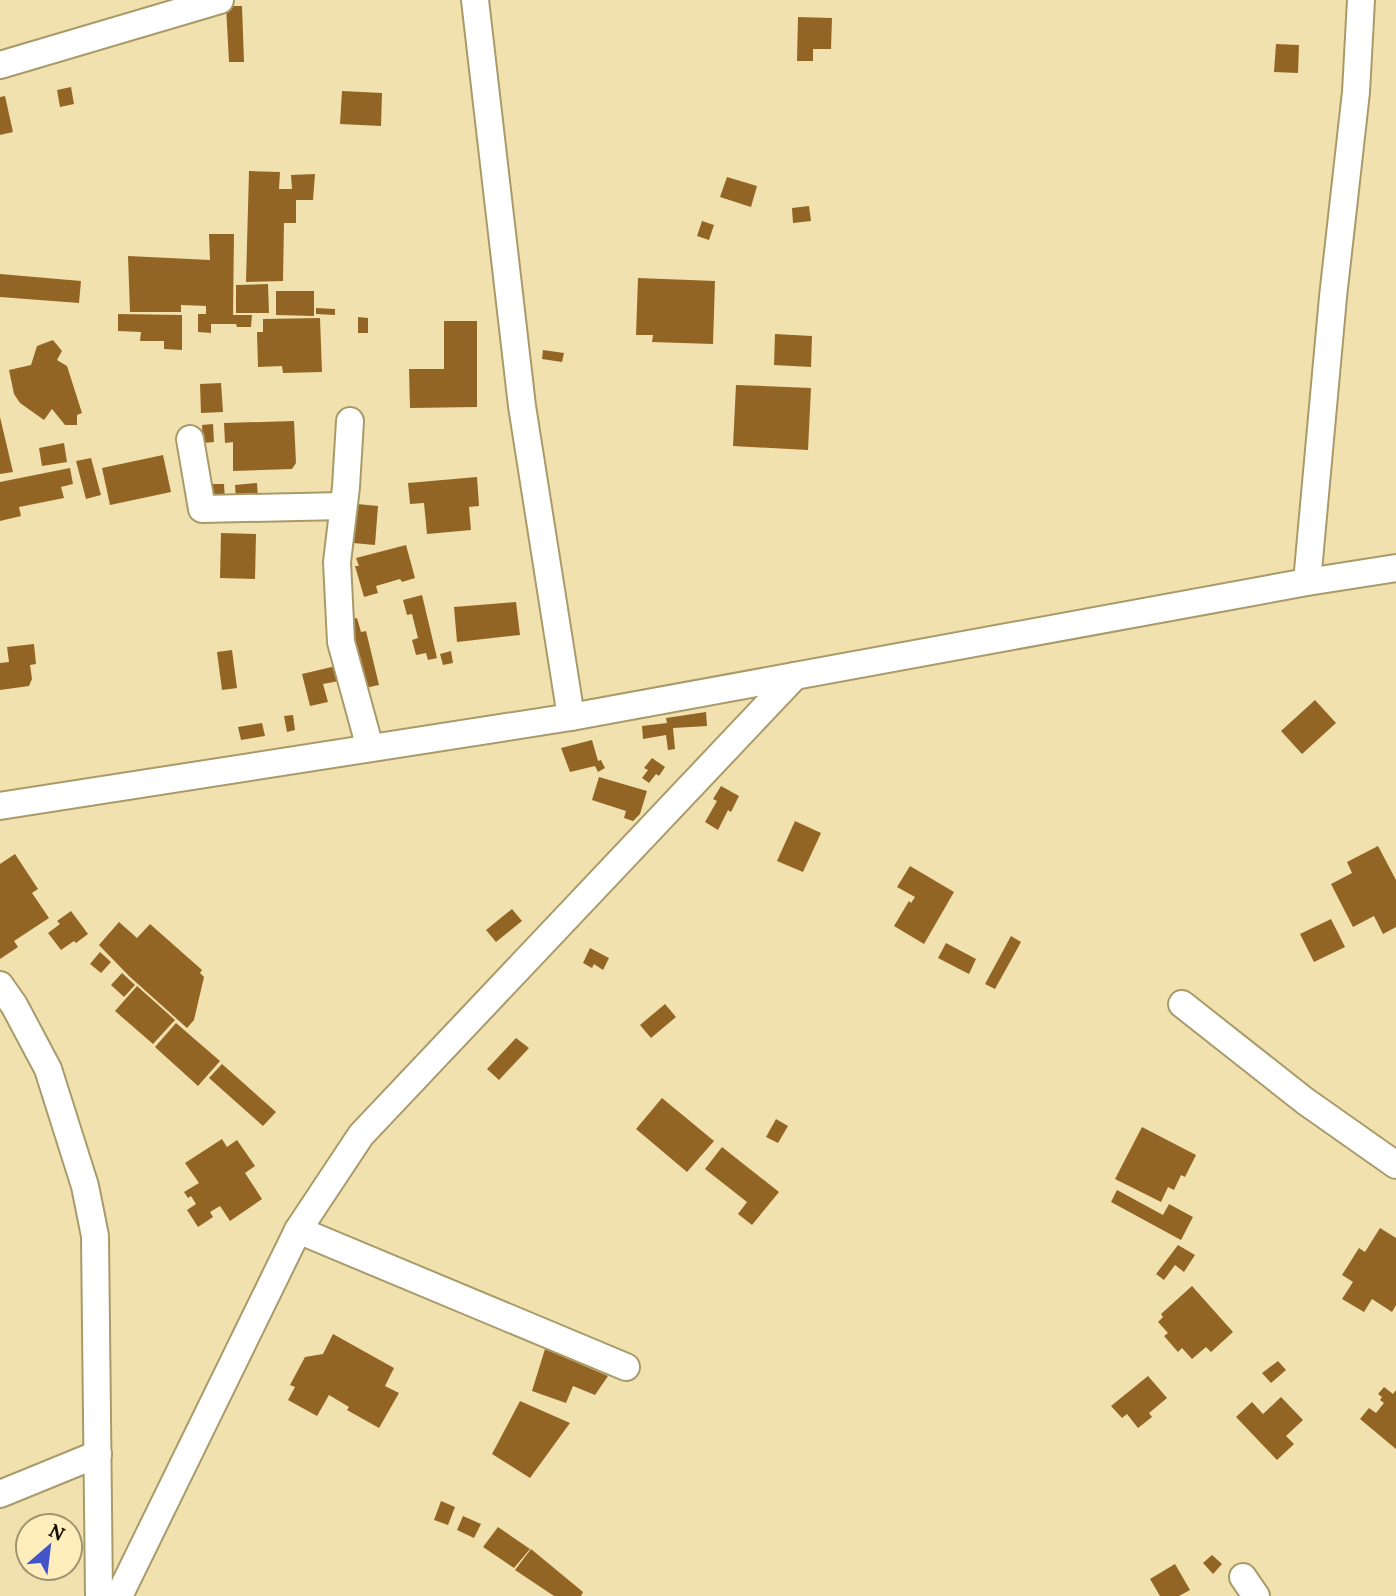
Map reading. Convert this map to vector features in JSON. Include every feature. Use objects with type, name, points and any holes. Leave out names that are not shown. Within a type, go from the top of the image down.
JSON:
[{"type":"street","points":[[0,65],[220,0]]},
{"type":"street","points":[[475,0],[519,387],[571,717]]},
{"type":"street","points":[[1307,582],[1333,297],[1356,92],[1361,0]]},
{"type":"street","points":[[350,421],[337,562],[341,642],[370,748]]},
{"type":"street","points":[[190,439],[202,509],[343,506]]},
{"type":"street","points":[[0,806],[571,717],[1396,568]]},
{"type":"street","points":[[117,1595],[298,1230],[361,1135],[795,676]]},
{"type":"street","points":[[0,985],[14,1005],[48,1069],[88,1198],[95,1236],[98,1454],[117,1595]]},
{"type":"street","points":[[1182,1004],[1304,1101],[1396,1166]]},
{"type":"street","points":[[298,1230],[625,1367]]},
{"type":"street","points":[[0,1494],[98,1454]]},
{"type":"building","points":[[226,6],[242,6],[244,62],[229,62]]},
{"type":"building","points":[[798,17],[832,18],[831,49],[813,49],[813,61],[797,61]]},
{"type":"building","points":[[1276,44],[1299,45],[1298,73],[1274,72]]},
{"type":"building","points":[[71,87],[74,104],[60,107],[57,90]]},
{"type":"building","points":[[342,91],[382,93],[381,126],[340,124]]},
{"type":"building","points":[[5,96],[13,132],[0,135],[0,97]]},
{"type":"building","points":[[249,171],[280,172],[279,189],[292,189],[291,175],[315,174],[313,200],[296,200],[296,223],[284,223],[283,281],[246,282]]},
{"type":"building","points":[[727,177],[757,186],[751,207],[720,197]]},
{"type":"building","points":[[809,206],[811,221],[793,223],[792,208]]},
{"type":"building","points":[[702,221],[714,225],[709,240],[697,236]]},
{"type":"building","points":[[209,234],[234,234],[233,315],[252,315],[251,327],[211,324],[211,333],[198,332],[198,314],[206,314],[206,306],[181,305],[181,312],[130,312],[128,256],[210,260]]},
{"type":"building","points":[[0,274],[81,281],[79,303],[0,297]]},
{"type":"building","points":[[638,278],[715,281],[713,344],[652,342],[653,335],[636,335]]},
{"type":"building","points":[[268,284],[269,313],[236,313],[236,285]]},
{"type":"building","points":[[276,291],[314,291],[314,316],[276,315]]},
{"type":"building","points":[[316,308],[335,309],[335,315],[316,314]]},
{"type":"building","points":[[118,314],[182,315],[182,350],[164,349],[164,341],[140,341],[141,332],[118,331]]},
{"type":"building","points":[[358,317],[368,318],[368,333],[358,333]]},
{"type":"building","points":[[320,318],[322,372],[283,373],[282,366],[258,367],[257,332],[263,332],[263,319]]},
{"type":"building","points":[[444,321],[477,321],[477,407],[410,408],[409,369],[444,369]]},
{"type":"building","points":[[775,334],[812,336],[811,367],[774,365]]},
{"type":"building","points":[[53,340],[62,351],[57,360],[67,366],[82,413],[77,415],[77,425],[65,425],[52,409],[44,420],[20,403],[14,394],[9,370],[31,365],[37,346]]},
{"type":"building","points":[[543,350],[564,353],[562,362],[542,359]]},
{"type":"building","points":[[221,383],[223,412],[201,413],[200,384]]},
{"type":"building","points":[[736,385],[811,388],[808,450],[733,446]]},
{"type":"building","points":[[0,417],[13,472],[0,474]]},
{"type":"building","points":[[294,421],[296,463],[292,469],[233,471],[233,442],[225,443],[224,423]]},
{"type":"building","points":[[213,424],[214,442],[203,443],[202,425]]},
{"type":"building","points":[[64,443],[67,462],[42,466],[39,448]]},
{"type":"building","points":[[163,455],[171,492],[110,505],[102,468]]},
{"type":"building","points":[[91,458],[101,495],[86,499],[76,461]]},
{"type":"building","points":[[70,468],[73,484],[61,487],[64,498],[19,507],[21,516],[0,521],[0,482]]},
{"type":"building","points":[[477,477],[479,506],[469,507],[471,530],[427,534],[424,503],[410,504],[408,483]]},
{"type":"building","points":[[257,483],[258,499],[236,500],[235,485]]},
{"type":"building","points":[[205,484],[224,484],[225,500],[205,500]]},
{"type":"building","points":[[357,504],[378,506],[375,545],[353,543]]},
{"type":"building","points":[[221,533],[256,534],[255,579],[220,578]]},
{"type":"building","points":[[406,545],[415,578],[376,586],[378,593],[364,597],[355,566],[359,566],[356,558]]},
{"type":"building","points":[[422,595],[437,658],[428,660],[426,653],[416,655],[412,640],[418,638],[412,614],[407,615],[403,600]]},
{"type":"building","points":[[516,602],[520,635],[457,642],[454,607]]},
{"type":"building","points":[[357,618],[361,632],[366,631],[379,685],[365,688],[347,620]]},
{"type":"building","points":[[34,644],[36,664],[30,665],[32,679],[29,686],[0,690],[0,663],[9,662],[7,647]]},
{"type":"building","points":[[232,650],[237,688],[222,690],[217,652]]},
{"type":"building","points":[[451,651],[453,663],[443,665],[440,654]]},
{"type":"building","points":[[336,666],[339,681],[323,684],[328,702],[310,706],[302,674]]},
{"type":"building","points":[[1315,700],[1336,723],[1302,754],[1281,731]]},
{"type":"building","points":[[706,712],[707,726],[673,728],[675,749],[668,750],[666,735],[643,739],[642,726],[667,723],[666,718]]},
{"type":"building","points":[[293,715],[295,730],[287,732],[284,716]]},
{"type":"building","points":[[262,723],[265,736],[241,740],[238,727]]},
{"type":"building","points":[[592,740],[598,761],[601,760],[605,768],[598,772],[595,766],[570,772],[561,748]]},
{"type":"building","points":[[652,758],[665,767],[659,776],[656,774],[649,783],[642,778],[648,770],[644,768]]},
{"type":"building","points":[[599,777],[647,791],[640,814],[633,821],[624,818],[626,811],[592,800]]},
{"type":"building","points":[[721,786],[739,796],[718,830],[705,822],[717,801],[713,799]]},
{"type":"building","points":[[795,821],[821,833],[803,872],[777,861]]},
{"type":"building","points":[[1378,846],[1396,880],[1396,927],[1383,934],[1374,916],[1353,927],[1331,884],[1352,873],[1347,862]]},
{"type":"building","points":[[15,854],[38,889],[32,893],[49,918],[14,941],[18,947],[0,959],[0,864]]},
{"type":"building","points":[[910,866],[954,892],[924,944],[894,926],[909,901],[911,903],[915,897],[897,887]]},
{"type":"building","points":[[512,909],[522,921],[496,942],[486,930]]},
{"type":"building","points":[[71,911],[88,934],[61,950],[48,933],[60,924],[57,921]]},
{"type":"building","points":[[1331,919],[1345,947],[1314,962],[1300,934]]},
{"type":"building","points":[[119,922],[137,938],[150,924],[202,970],[200,973],[204,977],[194,1020],[187,1028],[99,945]]},
{"type":"building","points":[[1011,936],[1021,942],[995,989],[985,984]]},
{"type":"building","points":[[946,943],[976,959],[969,974],[938,958]]},
{"type":"building","points":[[590,948],[609,958],[603,970],[594,964],[592,968],[583,963]]},
{"type":"building","points":[[100,952],[111,962],[101,973],[90,964]]},
{"type":"building","points":[[122,973],[135,985],[124,997],[111,985]]},
{"type":"building","points":[[137,986],[175,1020],[153,1044],[115,1011]]},
{"type":"building","points":[[665,1004],[676,1017],[651,1038],[640,1025]]},
{"type":"building","points":[[176,1023],[220,1061],[198,1086],[155,1047]]},
{"type":"building","points":[[516,1038],[529,1048],[499,1080],[487,1069]]},
{"type":"building","points":[[222,1064],[276,1112],[263,1126],[209,1078]]},
{"type":"building","points":[[662,1098],[714,1141],[687,1172],[636,1129]]},
{"type":"building","points":[[776,1119],[788,1126],[778,1143],[766,1137]]},
{"type":"building","points":[[1142,1127],[1196,1155],[1185,1177],[1181,1175],[1174,1190],[1168,1187],[1161,1202],[1115,1179]]},
{"type":"building","points":[[222,1139],[227,1147],[237,1140],[255,1166],[245,1173],[262,1199],[230,1221],[220,1206],[210,1212],[213,1217],[198,1227],[187,1210],[196,1204],[191,1196],[188,1198],[184,1192],[199,1183],[185,1163]]},
{"type":"building","points":[[722,1147],[779,1192],[752,1225],[738,1214],[747,1202],[705,1169]]},
{"type":"building","points":[[1117,1190],[1163,1215],[1169,1204],[1193,1217],[1181,1240],[1111,1202]]},
{"type":"building","points":[[1380,1228],[1396,1238],[1396,1305],[1392,1312],[1372,1299],[1364,1312],[1342,1299],[1353,1282],[1342,1275],[1359,1248],[1365,1252]]},
{"type":"building","points":[[1178,1245],[1195,1255],[1184,1272],[1175,1265],[1164,1280],[1156,1274]]},
{"type":"building","points":[[1192,1286],[1233,1332],[1211,1352],[1206,1347],[1192,1359],[1182,1348],[1178,1352],[1164,1336],[1168,1333],[1158,1322],[1163,1317],[1161,1314]]},
{"type":"building","points":[[333,1334],[394,1368],[385,1386],[399,1393],[379,1428],[347,1410],[349,1407],[329,1395],[317,1416],[288,1400],[295,1387],[290,1385],[305,1357],[323,1354]]},
{"type":"building","points":[[545,1349],[608,1376],[595,1395],[573,1386],[566,1403],[532,1391]]},
{"type":"building","points":[[1278,1361],[1286,1370],[1271,1383],[1262,1373]]},
{"type":"building","points":[[1148,1376],[1167,1398],[1149,1413],[1152,1417],[1138,1428],[1127,1414],[1122,1418],[1111,1406]]},
{"type":"building","points":[[1384,1387],[1393,1394],[1396,1390],[1396,1449],[1360,1419],[1369,1408],[1376,1413],[1384,1403],[1378,1394]]},
{"type":"building","points":[[1281,1397],[1303,1420],[1286,1436],[1294,1444],[1277,1460],[1236,1417],[1252,1402],[1263,1414]]},
{"type":"building","points":[[520,1401],[570,1423],[530,1478],[492,1454]]},
{"type":"building","points":[[441,1501],[455,1507],[448,1525],[434,1520]]},
{"type":"building","points":[[463,1516],[481,1524],[474,1538],[457,1530]]},
{"type":"building","points":[[498,1527],[530,1549],[514,1568],[483,1547]]},
{"type":"building","points":[[531,1549],[583,1592],[581,1596],[554,1596],[515,1570]]},
{"type":"building","points":[[1212,1555],[1222,1564],[1213,1574],[1203,1563]]},
{"type":"building","points":[[1175,1564],[1190,1590],[1179,1596],[1160,1596],[1150,1579]]}]
